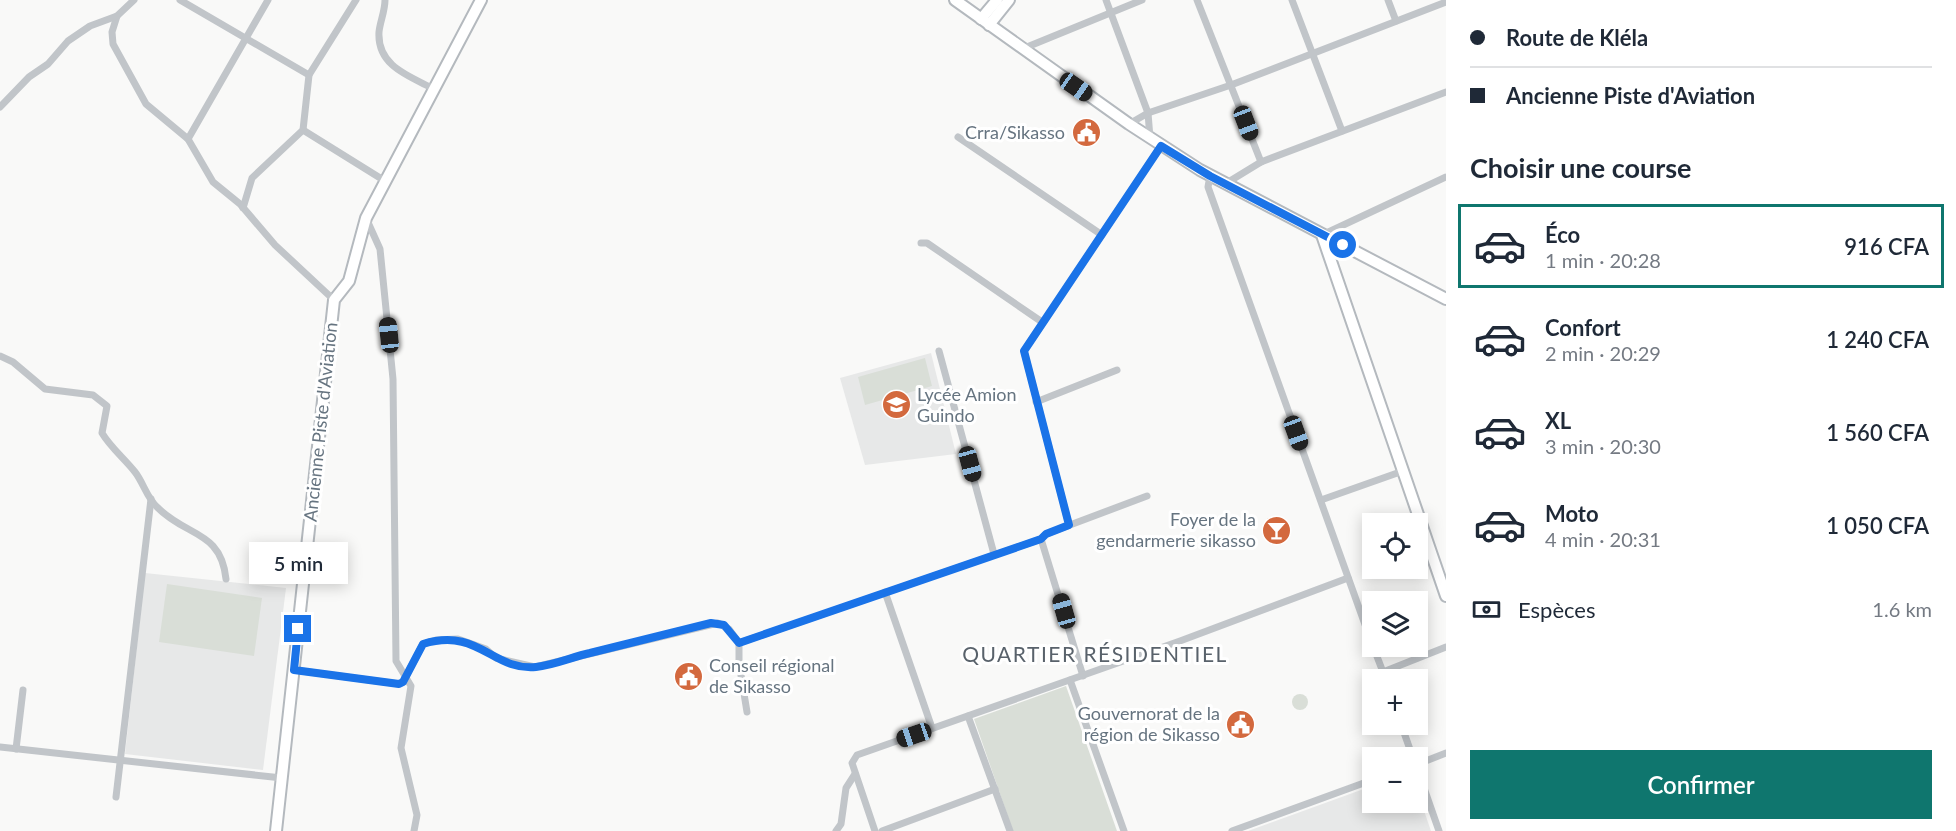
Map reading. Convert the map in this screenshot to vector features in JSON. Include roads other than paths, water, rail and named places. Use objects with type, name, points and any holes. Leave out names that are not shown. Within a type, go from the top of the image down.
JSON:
[{"type":"street","points":[[0,107],[29,76],[48,64],[68,41],[90,26],[117,16],[134,0]]},
{"type":"street","points":[[180,0],[309,75]]},
{"type":"street","points":[[188,139],[268,0]]},
{"type":"street","points":[[243,208],[252,178],[303,130],[309,75],[356,0]]},
{"type":"street","points":[[386,0],[379,33],[383,54],[394,69],[434,89]]},
{"type":"street","points":[[117,16],[112,32],[113,44],[146,104],[188,139],[213,182],[243,208],[275,244],[334,300],[349,281],[366,218],[481,0]]},
{"type":"street","points":[[955,0],[1129,124],[1210,176],[1446,299]]},
{"type":"street","points":[[985,22],[997,0]]},
{"type":"street","points":[[985,22],[1009,0]]},
{"type":"street","points":[[1106,0],[1148,113],[1150,138]]},
{"type":"street","points":[[1022,49],[1142,0]]},
{"type":"street","points":[[1197,0],[1261,162]]},
{"type":"street","points":[[1292,0],[1342,131]]},
{"type":"street","points":[[1388,0],[1396,21]]},
{"type":"street","points":[[1129,124],[1148,113],[1313,55],[1446,2]]},
{"type":"street","points":[[1225,184],[1261,162],[1446,92]]},
{"type":"street","points":[[303,130],[385,181]]},
{"type":"street","points":[[958,137],[1102,235]]},
{"type":"street","points":[[1069,525],[1024,351],[1161,146]]},
{"type":"street","points":[[1210,176],[1208,187],[1362,616]]},
{"type":"street","points":[[1323,235],[1446,177]]},
{"type":"street","points":[[366,218],[380,249],[393,379],[396,661],[411,686],[401,748],[417,814],[414,831]]},
{"type":"street","points":[[1323,235],[1446,596]]},
{"type":"street","points":[[921,243],[927,243],[1042,322]]},
{"type":"street","name":"Ancienne Piste d'Aviation","points":[[276,831],[334,300]]},
{"type":"street","points":[[939,351],[994,554]]},
{"type":"street","points":[[0,356],[13,362],[45,389],[93,395],[107,406],[102,433],[112,450],[134,471],[156,507],[215,545],[224,559],[226,579]]},
{"type":"street","points":[[1036,402],[1116,370]]},
{"type":"street","points":[[1321,500],[1402,471]]},
{"type":"street","points":[[739,643],[1041,539],[1046,534],[1147,496]]},
{"type":"street","points":[[116,797],[152,499]]},
{"type":"street","points":[[1041,539],[1083,676]]},
{"type":"street","points":[[876,831],[855,774],[852,761],[857,755],[1083,676],[1348,578]]},
{"type":"street","points":[[885,592],[932,729]]},
{"type":"street","points":[[294,670],[399,684],[403,682],[423,644],[436,640],[458,639],[486,649],[496,658],[535,667],[711,623],[724,625],[739,643],[739,663],[747,712]]},
{"type":"street","points":[[1399,669],[1446,647]]},
{"type":"street","points":[[1070,680],[1124,831]]},
{"type":"street","points":[[16,749],[23,690]]},
{"type":"street","points":[[968,716],[1010,831]]},
{"type":"street","points":[[0,747],[282,778]]},
{"type":"street","points":[[1428,760],[1446,753]]},
{"type":"street","points":[[836,831],[841,824],[846,788],[855,774]]},
{"type":"street","points":[[1232,831],[1362,784]]},
{"type":"street","points":[[882,831],[995,789]]},
{"type":"street","points":[[1428,800],[1439,831]]},
{"type":"place","name":"Crra/Sikasso","points":[[1086,133]]},
{"type":"place","name":"Lycée Amion Guindo","points":[[896,405]]},
{"type":"place","name":"Foyer de la gendarmerie sikasso","points":[[1277,530]]},
{"type":"place","name":"Conseil régional de Sikasso","points":[[688,676]]},
{"type":"place","name":"Gouvernorat de la région de Sikasso","points":[[1241,724]]},
{"type":"district","name":"QUARTIER RÉSIDENTIEL","points":[[1095,655]]}]
